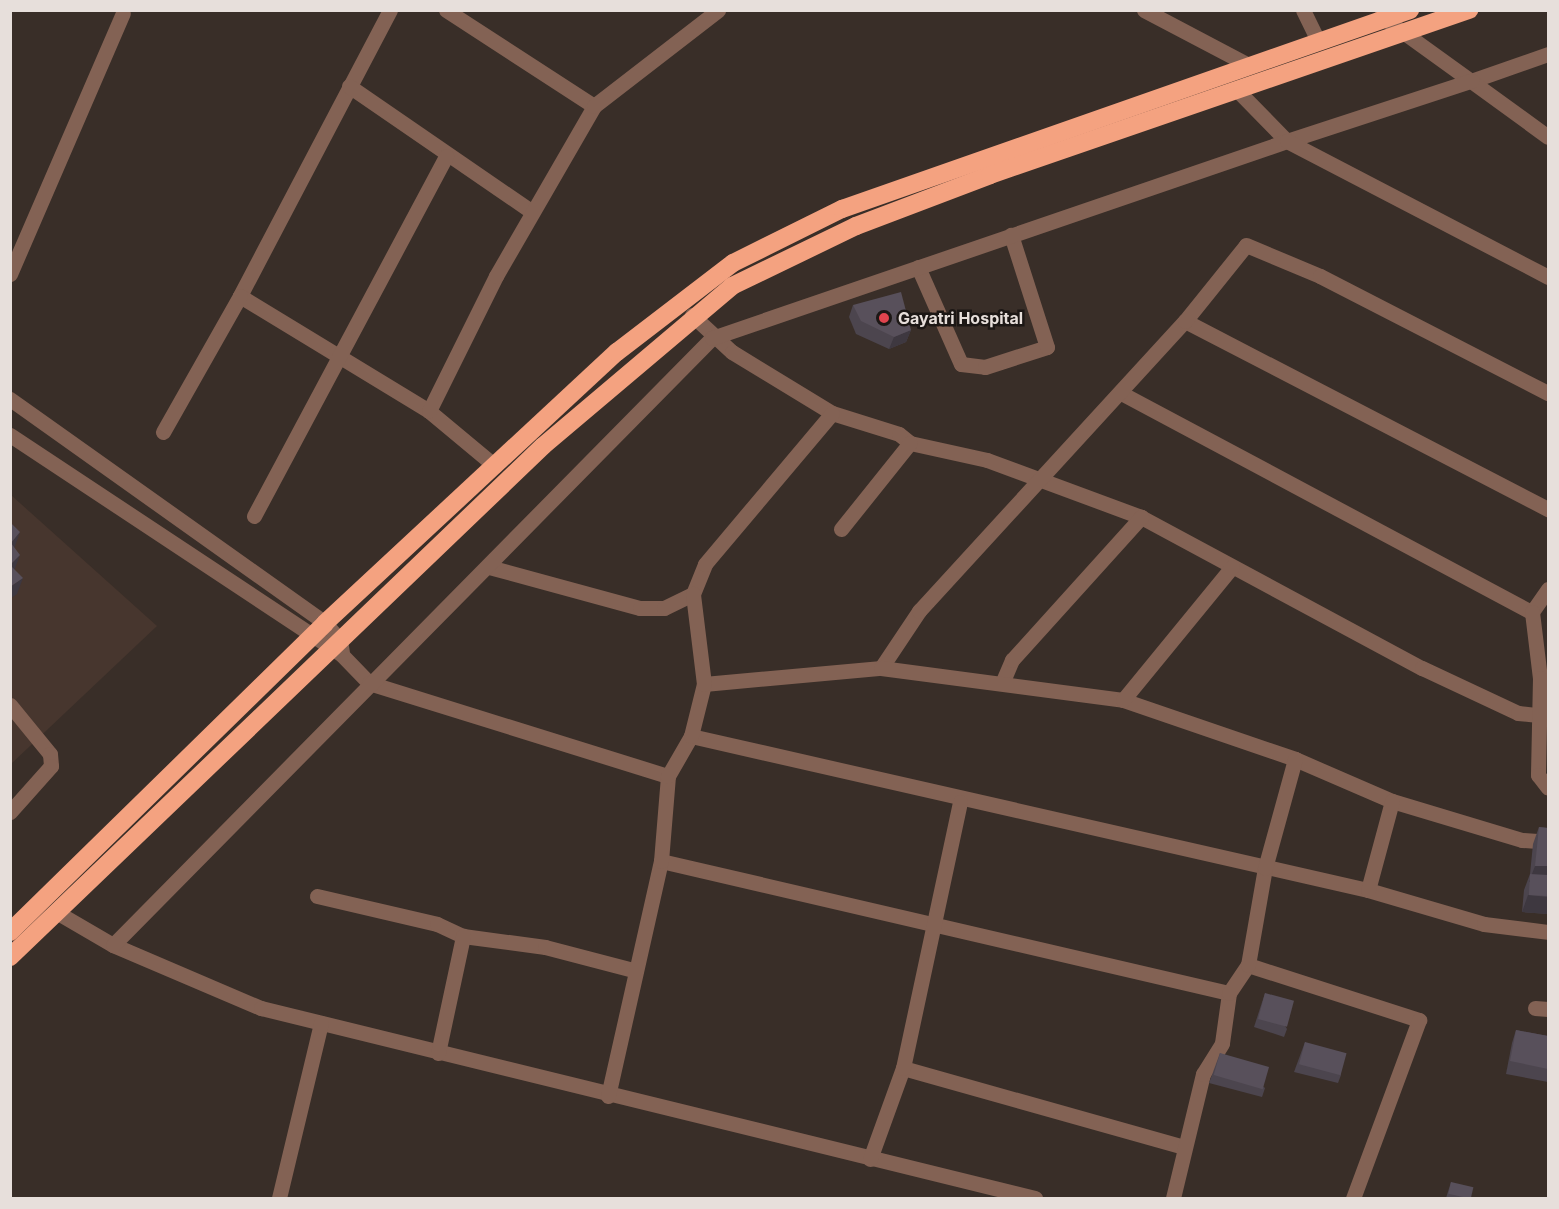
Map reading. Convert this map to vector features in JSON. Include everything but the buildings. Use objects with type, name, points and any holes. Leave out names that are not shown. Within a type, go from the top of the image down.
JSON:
[{"type":"highway","points":[[10,932],[319,630],[677,301],[762,246],[842,208],[1250,66],[1383,15],[1410,10]]},
{"type":"highway","points":[[10,957],[337,648],[543,446],[692,315],[732,286],[856,226],[1236,89],[1407,34],[1469,10]]},
{"type":"street","points":[[163,432],[240,296],[390,10]]},
{"type":"street","points":[[446,10],[594,106]]},
{"type":"street","points":[[429,411],[532,212],[594,106],[718,10]]},
{"type":"street","points":[[1144,10],[1250,66]]},
{"type":"street","points":[[1303,10],[1318,41]]},
{"type":"street","points":[[10,274],[123,13]]},
{"type":"street","points":[[1383,15],[1548,137]]},
{"type":"street","points":[[113,945],[369,683],[489,567],[712,338],[1548,54]]},
{"type":"street","points":[[349,86],[446,156],[532,212]]},
{"type":"street","points":[[1236,89],[1287,141],[1548,277]]},
{"type":"street","points":[[254,516],[337,355],[446,156]]},
{"type":"street","points":[[918,267],[961,364],[985,367],[1047,347],[1011,235]]},
{"type":"street","points":[[881,668],[919,611],[1121,393],[1185,321],[1246,245],[1320,276],[1548,393]]},
{"type":"street","points":[[240,296],[429,411],[495,466]]},
{"type":"street","points":[[692,315],[712,338],[832,413],[899,434],[910,443],[1040,478],[1141,517],[1422,668],[1518,713],[1536,715]]},
{"type":"street","points":[[1185,321],[1548,508]]},
{"type":"street","points":[[1121,393],[1532,612]]},
{"type":"street","points":[[10,399],[319,630],[369,683],[668,776]]},
{"type":"street","points":[[608,1096],[633,970],[661,861],[668,776],[691,736],[704,684],[693,594],[705,564],[832,413]]},
{"type":"street","points":[[10,435],[319,630]]},
{"type":"street","points":[[841,529],[910,443]]},
{"type":"street","points":[[1003,681],[1012,660],[1141,517]]},
{"type":"street","points":[[489,567],[640,608],[664,608],[693,594]]},
{"type":"street","points":[[1123,700],[1232,567]]},
{"type":"street","points":[[1548,589],[1532,612],[1540,678],[1536,715],[1538,775],[1548,788]]},
{"type":"street","points":[[704,684],[881,668],[1003,681],[1123,700],[1295,759],[1392,801],[1522,840],[1548,842]]},
{"type":"street","points":[[10,705],[50,754],[51,766],[10,812]]},
{"type":"street","points":[[691,736],[960,802],[1368,890],[1484,924],[1548,932]]},
{"type":"street","points":[[1173,1198],[1181,1146],[1203,1074],[1222,1043],[1229,993],[1248,965],[1265,868],[1295,759]]},
{"type":"street","points":[[1368,890],[1392,801]]},
{"type":"street","points":[[870,1159],[903,1068],[960,802]]},
{"type":"street","points":[[661,861],[1229,993]]},
{"type":"street","points":[[317,896],[437,924],[463,936],[545,947],[633,970]]},
{"type":"street","points":[[58,913],[113,945],[261,1008],[608,1096],[1035,1198]]},
{"type":"street","points":[[438,1053],[463,936]]},
{"type":"street","points":[[1248,965],[1419,1020],[1353,1198]]},
{"type":"street","points":[[279,1198],[321,1023]]},
{"type":"street","points":[[903,1068],[1181,1146]]},
{"type":"shaded area","points":[[11,495],[157,626],[11,764]]},
{"type":"place","name":"Gayatri Hospital","points":[[884,318]]}]
